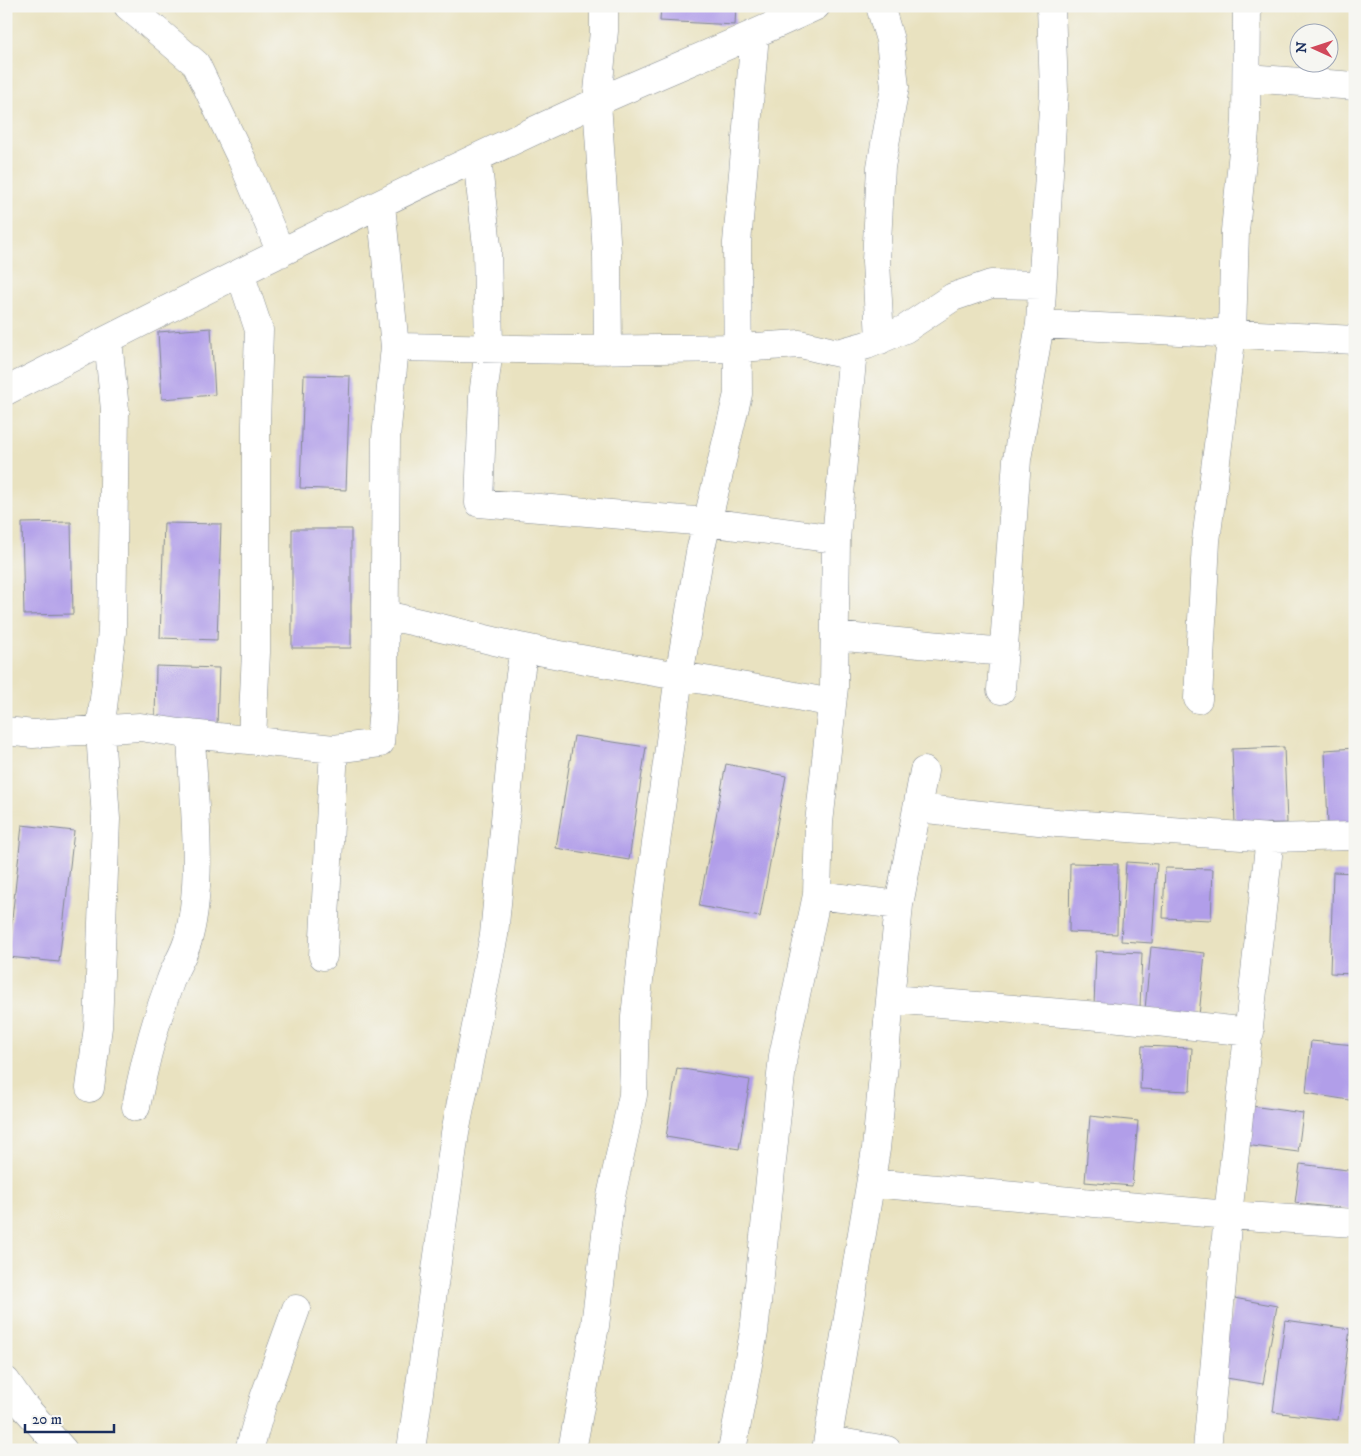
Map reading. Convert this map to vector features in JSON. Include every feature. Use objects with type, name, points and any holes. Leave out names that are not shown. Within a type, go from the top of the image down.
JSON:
[{"type":"street","points":[[128,6],[196,64],[242,160],[281,253]]},
{"type":"street","points":[[604,6],[604,31],[597,102],[607,255],[608,350]]},
{"type":"street","points":[[6,391],[240,273],[476,158],[669,69],[755,34],[816,6]]},
{"type":"street","points":[[880,6],[890,40],[895,87],[881,167],[876,261],[880,340]]},
{"type":"street","points":[[1001,690],[1017,459],[1040,324],[1054,91],[1051,6]]},
{"type":"street","points":[[1198,699],[1206,541],[1232,333],[1235,231],[1246,121],[1248,6]]},
{"type":"street","points":[[572,1450],[596,1326],[610,1201],[633,1095],[635,1017],[646,916],[680,676],[707,522],[738,394],[737,244],[755,34]]},
{"type":"street","points":[[1247,78],[1355,86]]},
{"type":"street","points":[[476,158],[487,246],[488,350],[483,396],[480,504],[707,522],[836,539]]},
{"type":"street","points":[[6,731],[33,734],[100,732],[140,727],[334,749],[380,743],[384,696],[386,438],[395,347],[381,205]]},
{"type":"street","points":[[240,273],[259,330],[256,424],[256,652],[252,740]]},
{"type":"street","points":[[395,347],[488,350],[608,350],[739,348],[800,344],[838,353],[853,350],[905,329],[953,297],[991,284],[1042,286]]},
{"type":"street","points":[[1040,324],[1355,340]]},
{"type":"street","points":[[90,1088],[98,1027],[106,819],[100,732],[112,632],[115,410],[108,340]]},
{"type":"street","points":[[732,1450],[754,1332],[783,1056],[817,895],[819,823],[832,703],[836,539],[853,350]]},
{"type":"street","points":[[384,615],[524,648],[680,676],[760,688],[832,703]]},
{"type":"street","points":[[835,636],[1004,652]]},
{"type":"street","points":[[411,1450],[455,1133],[494,935],[517,695],[524,648]]},
{"type":"street","points":[[136,1107],[160,1008],[174,968],[189,938],[194,910],[197,852],[191,734]]},
{"type":"street","points":[[323,956],[334,749]]},
{"type":"street","points":[[887,1450],[827,1445],[871,1183],[900,905],[924,771]]},
{"type":"street","points":[[917,808],[1058,823],[1270,838],[1355,836]]},
{"type":"street","points":[[1207,1450],[1228,1215],[1250,1032],[1270,838]]},
{"type":"street","points":[[817,895],[900,905]]},
{"type":"street","points":[[891,1000],[1101,1016],[1250,1032]]},
{"type":"street","points":[[871,1183],[1228,1215],[1355,1223]]},
{"type":"street","points":[[249,1450],[264,1398],[296,1309]]},
{"type":"street","points":[[6,1381],[22,1404],[62,1450]]},
{"type":"building","points":[[661,6],[736,6],[735,25],[660,21]]},
{"type":"building","points":[[211,328],[215,395],[162,399],[158,332]]},
{"type":"building","points":[[304,375],[350,376],[346,490],[300,488]]},
{"type":"building","points":[[71,522],[73,614],[24,615],[22,523]]},
{"type":"building","points":[[164,523],[221,524],[217,640],[160,638]]},
{"type":"building","points":[[292,529],[351,529],[351,648],[292,648]]},
{"type":"building","points":[[156,666],[219,668],[217,725],[155,723]]},
{"type":"building","points":[[574,736],[646,747],[629,860],[556,848]]},
{"type":"building","points":[[1284,747],[1287,823],[1235,824],[1232,749]]},
{"type":"building","points":[[1355,748],[1355,824],[1328,826],[1325,750]]},
{"type":"building","points":[[726,764],[786,776],[760,917],[699,906]]},
{"type":"building","points":[[22,825],[74,831],[59,962],[8,957]]},
{"type":"building","points":[[1126,862],[1157,864],[1152,943],[1121,941]]},
{"type":"building","points":[[1070,863],[1118,864],[1117,934],[1069,932]]},
{"type":"building","points":[[1165,868],[1213,869],[1211,920],[1163,918]]},
{"type":"building","points":[[1333,872],[1355,873],[1355,974],[1330,973]]},
{"type":"building","points":[[1151,947],[1205,953],[1199,1016],[1145,1009]]},
{"type":"building","points":[[1096,951],[1142,953],[1140,1008],[1094,1006]]},
{"type":"building","points":[[1311,1041],[1355,1045],[1355,1101],[1306,1093]]},
{"type":"building","points":[[1142,1046],[1192,1048],[1190,1091],[1140,1089]]},
{"type":"building","points":[[677,1068],[750,1080],[739,1149],[666,1137]]},
{"type":"building","points":[[1251,1106],[1303,1113],[1298,1152],[1245,1145]]},
{"type":"building","points":[[1090,1116],[1138,1121],[1132,1186],[1085,1182]]},
{"type":"building","points":[[1300,1164],[1355,1171],[1355,1210],[1295,1203]]},
{"type":"building","points":[[1234,1298],[1277,1306],[1263,1384],[1220,1377]]},
{"type":"building","points":[[1285,1320],[1350,1329],[1338,1420],[1273,1412]]}]
